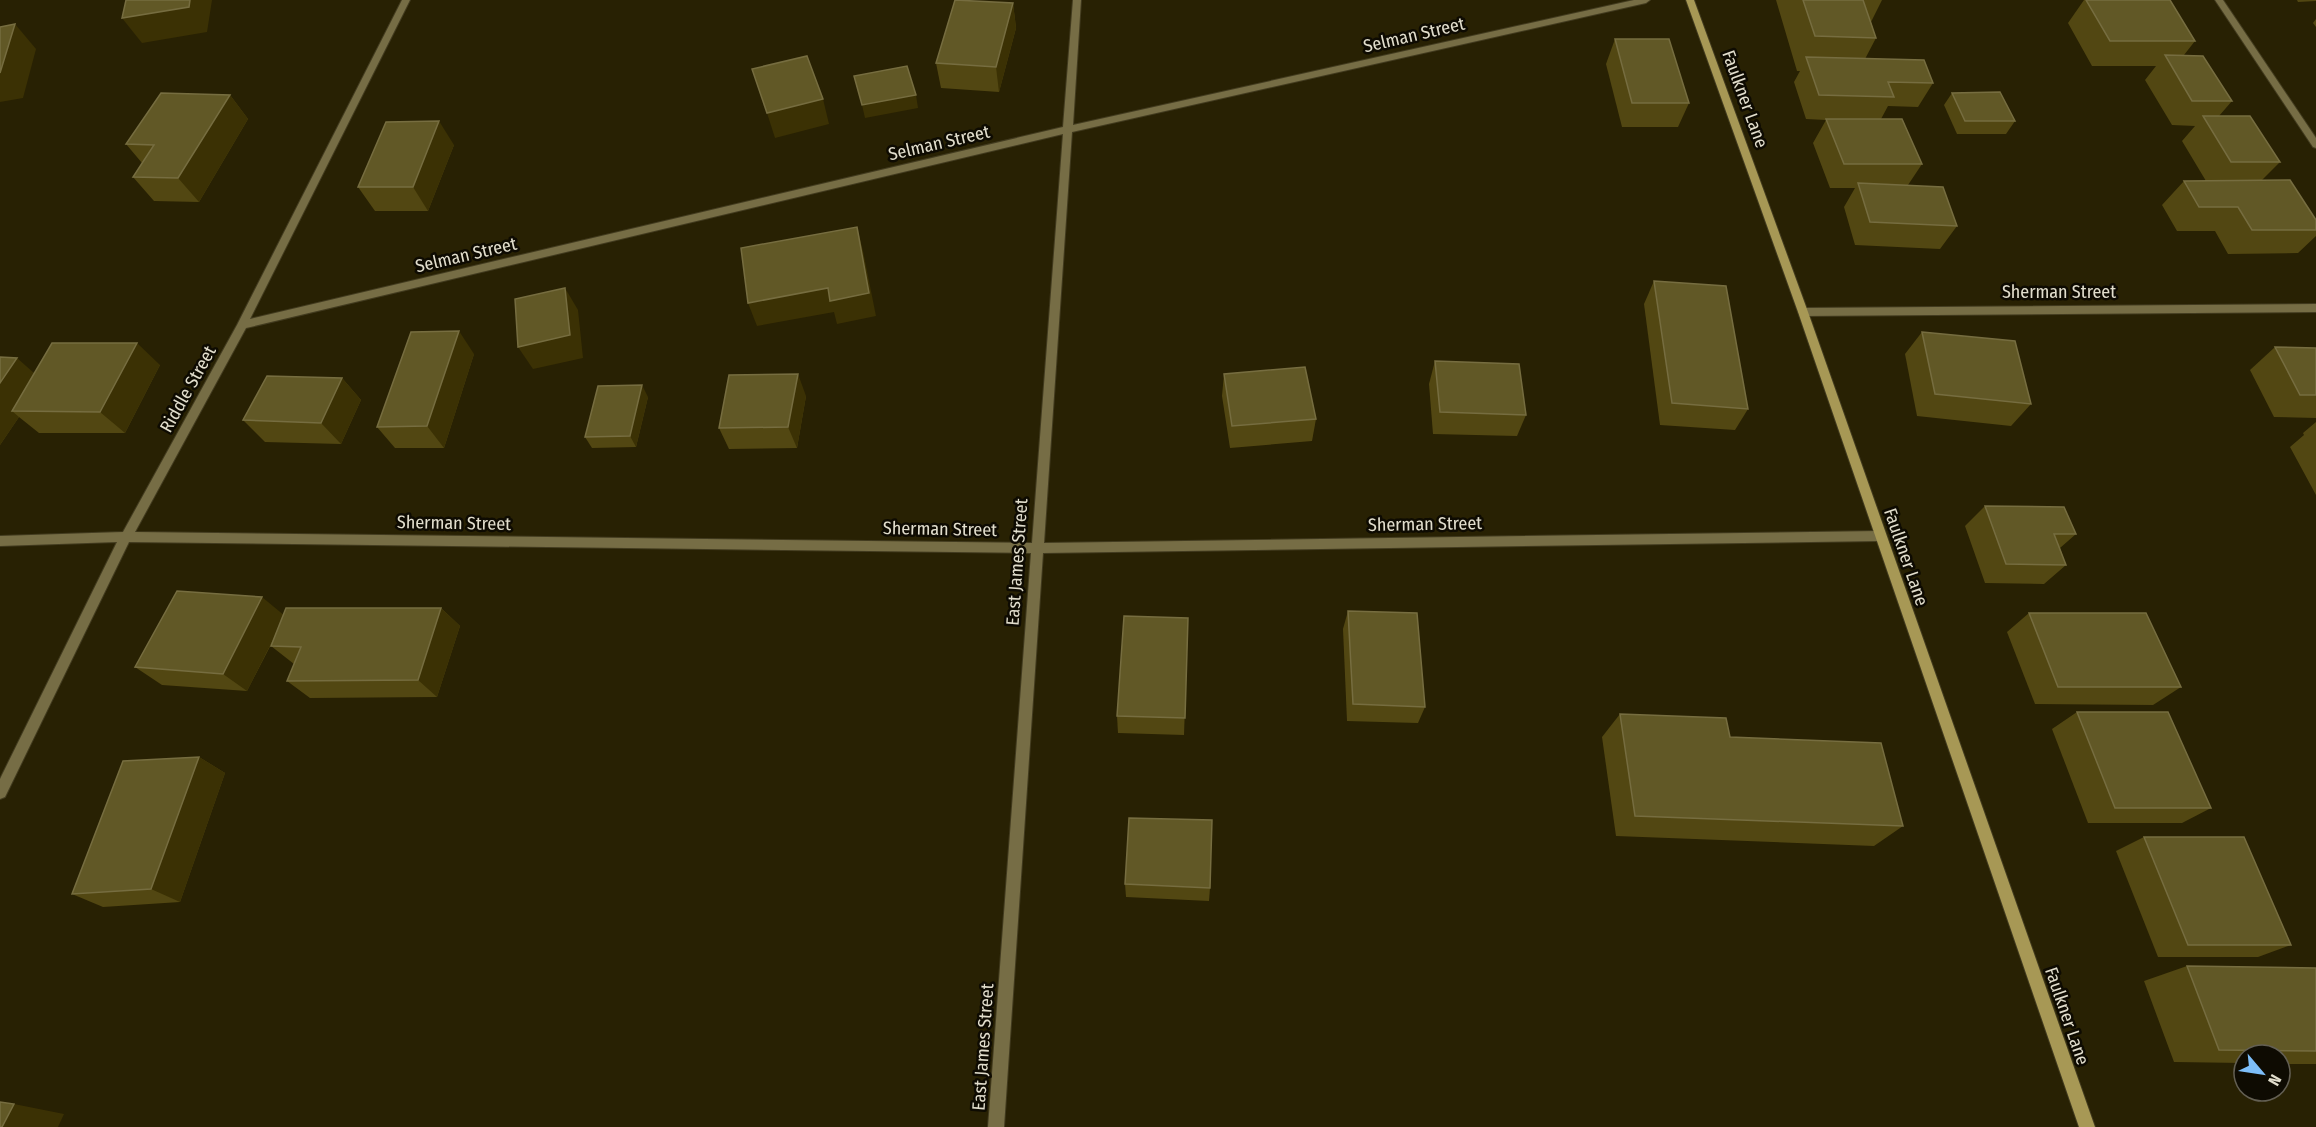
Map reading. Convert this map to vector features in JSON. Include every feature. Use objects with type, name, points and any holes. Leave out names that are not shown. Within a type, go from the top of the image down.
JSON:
[{"type":"street","name":"Riddle Street","points":[[0,793],[126,537],[242,325],[406,0]]},
{"type":"street","name":"East James Street","points":[[996,1127],[1077,0]]},
{"type":"street","name":"Selman Street","points":[[242,325],[1066,130],[1646,0]]},
{"type":"street","name":"Faulkner Lane","points":[[1690,0],[1803,312],[1879,536],[2087,1127]]},
{"type":"street","points":[[2219,0],[2316,145]]},
{"type":"street","name":"Sherman Street","points":[[1803,312],[2316,308]]},
{"type":"street","name":"Sherman Street","points":[[0,541],[126,537],[1036,548],[1879,536]]},
{"type":"building","points":[[126,0],[190,0],[189,7],[122,18]]},
{"type":"building","points":[[955,0],[1013,3],[996,67],[936,63]]},
{"type":"building","points":[[1803,0],[1863,0],[1876,38],[1815,36]]},
{"type":"building","points":[[2086,0],[2170,0],[2195,41],[2110,41]]},
{"type":"building","points":[[15,24],[0,73],[0,27]]},
{"type":"building","points":[[1615,39],[1669,39],[1689,103],[1632,103]]},
{"type":"building","points":[[2165,55],[2203,56],[2232,101],[2192,101]]},
{"type":"building","points":[[807,56],[823,99],[767,113],[752,69]]},
{"type":"building","points":[[1806,57],[1924,60],[1933,83],[1888,82],[1894,97],[1819,95]]},
{"type":"building","points":[[907,66],[916,95],[862,105],[854,76]]},
{"type":"building","points":[[2000,92],[2015,121],[1965,121],[1952,93]]},
{"type":"building","points":[[161,93],[230,95],[178,178],[133,177],[154,145],[126,144]]},
{"type":"building","points":[[2203,116],[2250,116],[2280,162],[2231,162]]},
{"type":"building","points":[[1826,119],[1902,119],[1922,164],[1844,164]]},
{"type":"building","points":[[439,121],[413,187],[358,187],[386,122]]},
{"type":"building","points":[[2290,180],[2316,220],[2316,230],[2252,230],[2238,207],[2199,207],[2184,181]]},
{"type":"building","points":[[1858,183],[1943,187],[1957,226],[1870,222]]},
{"type":"building","points":[[857,227],[869,293],[830,301],[828,288],[748,303],[741,248]]},
{"type":"building","points":[[1654,281],[1726,286],[1748,409],[1672,403]]},
{"type":"building","points":[[565,288],[570,335],[518,347],[515,299]]},
{"type":"building","points":[[459,331],[427,426],[377,427],[411,332]]},
{"type":"building","points":[[1922,332],[2015,341],[2031,404],[1935,394]]},
{"type":"building","points":[[52,343],[137,343],[100,412],[12,411]]},
{"type":"building","points":[[2275,347],[2316,348],[2316,395],[2300,395]]},
{"type":"building","points":[[0,357],[17,358],[0,383]]},
{"type":"building","points":[[1435,361],[1519,364],[1526,415],[1440,412]]},
{"type":"building","points":[[1305,367],[1316,419],[1232,426],[1224,374]]},
{"type":"building","points":[[798,374],[788,427],[719,428],[729,375]]},
{"type":"building","points":[[267,376],[342,378],[321,423],[243,420]]},
{"type":"building","points":[[642,385],[630,436],[585,437],[598,386]]},
{"type":"building","points":[[1985,506],[2064,507],[2076,534],[2054,534],[2066,565],[2006,564]]},
{"type":"building","points":[[177,591],[262,597],[223,674],[135,667]]},
{"type":"building","points":[[286,608],[441,608],[418,680],[287,681],[301,647],[271,646]]},
{"type":"building","points":[[1348,611],[1417,613],[1425,707],[1353,704]]},
{"type":"building","points":[[2029,613],[2146,613],[2181,687],[2058,687]]},
{"type":"building","points":[[1124,616],[1188,618],[1185,718],[1117,716]]},
{"type":"building","points":[[2077,712],[2168,712],[2211,808],[2115,808]]},
{"type":"building","points":[[1620,714],[1726,718],[1730,737],[1881,743],[1903,826],[1635,816]]},
{"type":"building","points":[[199,757],[151,889],[72,894],[123,761]]},
{"type":"building","points":[[1129,818],[1212,820],[1210,888],[1125,884]]},
{"type":"building","points":[[2144,837],[2244,837],[2291,945],[2188,945]]},
{"type":"building","points":[[2187,966],[2316,968],[2316,1051],[2292,1051],[2292,1043],[2232,1043],[2232,1050],[2219,1050]]},
{"type":"building","points":[[0,1102],[14,1104],[2,1127],[0,1127]]}]
